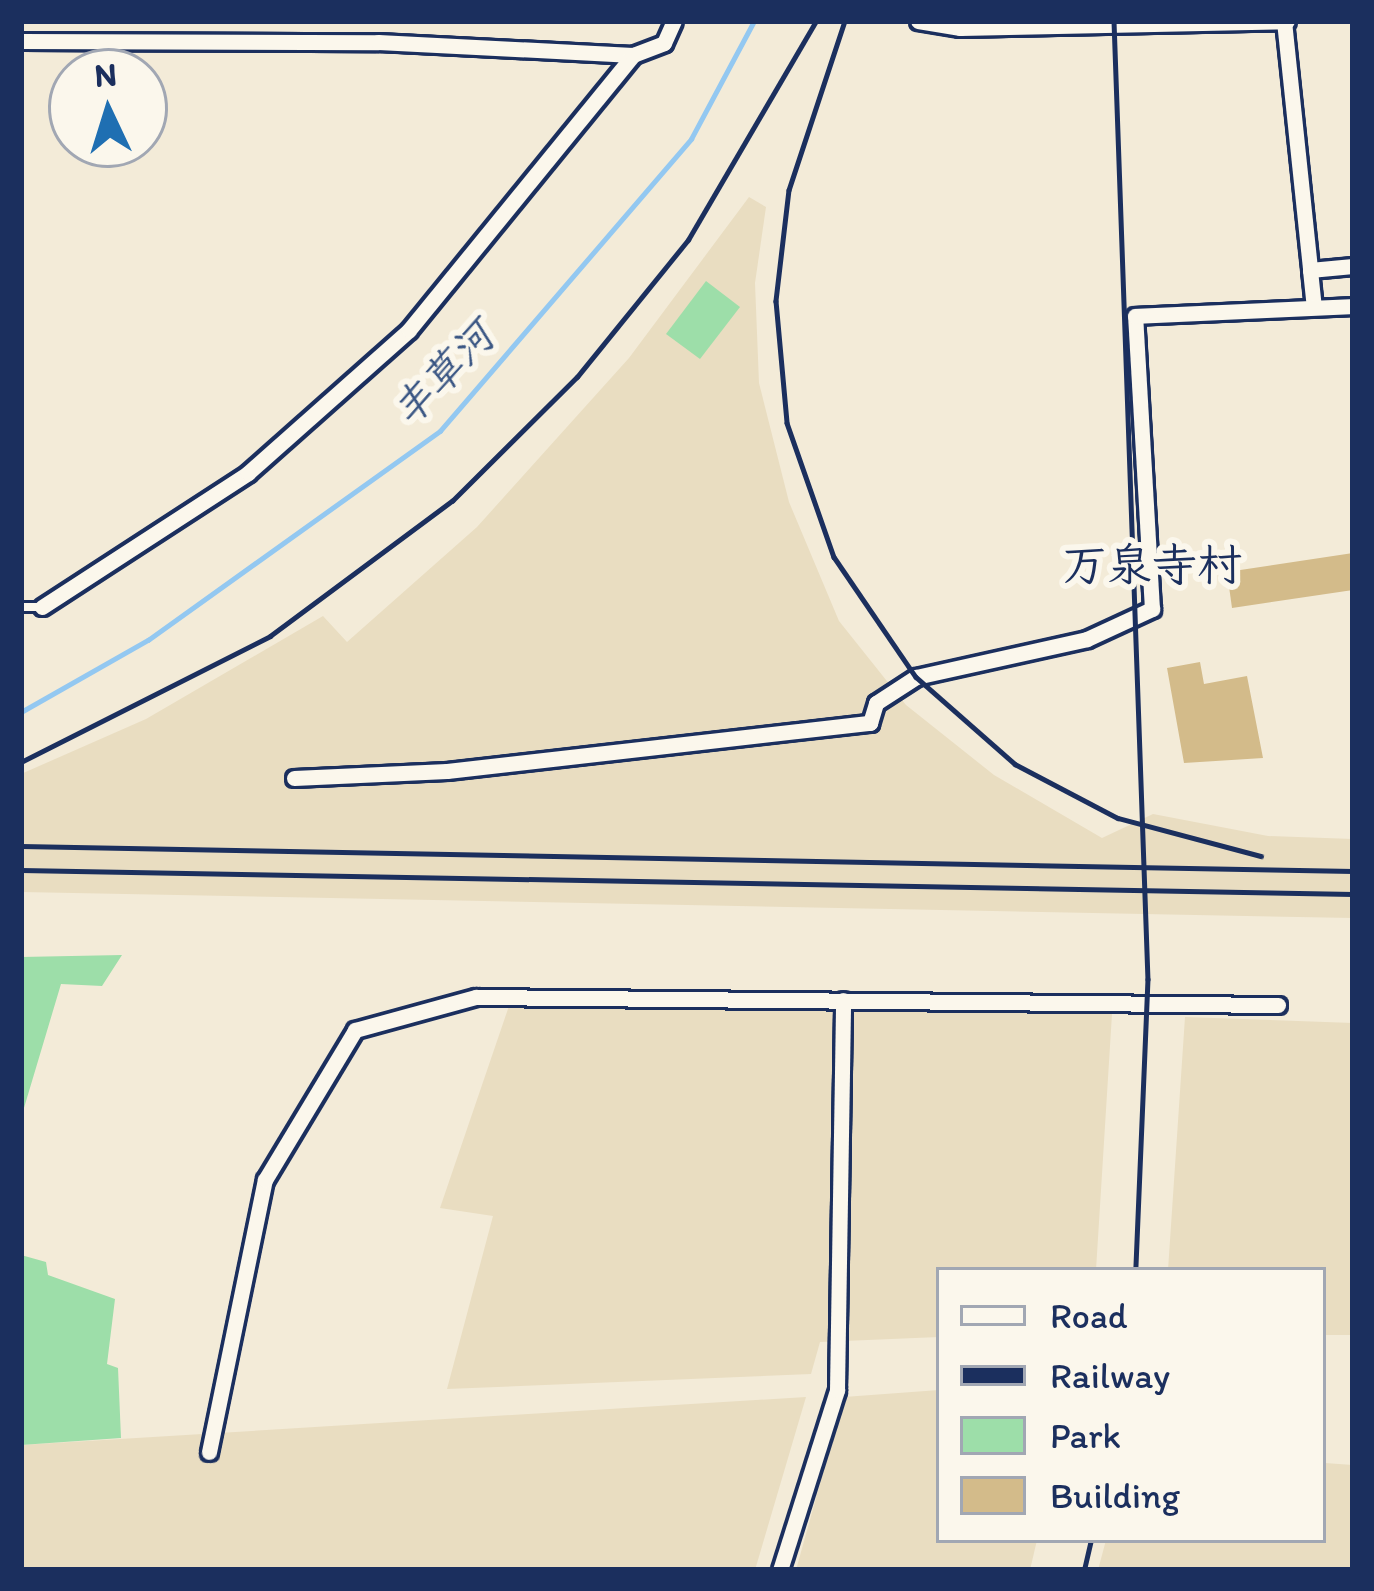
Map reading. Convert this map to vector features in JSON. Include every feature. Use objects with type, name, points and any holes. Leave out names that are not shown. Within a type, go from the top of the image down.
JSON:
[{"type":"street","points":[[21,41],[378,42],[633,56],[664,43],[674,21]]},
{"type":"street","points":[[918,21],[960,28],[1285,21],[1314,308]]},
{"type":"street","points":[[42,607],[248,472],[409,330],[633,56]]},
{"type":"street","points":[[1310,271],[1353,266]]},
{"type":"street","points":[[294,778],[447,771],[870,723],[876,703],[916,677],[1087,639],[1152,610],[1135,316],[1353,306]]},
{"type":"street","points":[[209,1453],[266,1180],[355,1030],[476,998],[1279,1005]]},
{"type":"street","points":[[780,1570],[837,1390],[843,1000]]},
{"type":"lane","points":[[21,607],[42,607]]},
{"type":"shaded area","points":[[749,197],[766,207],[755,283],[759,383],[789,502],[839,621],[906,705],[994,775],[1102,838],[1153,814],[1268,836],[1353,839],[1353,918],[21,892],[21,774],[146,719],[323,616],[347,642],[477,527],[629,358]]},
{"type":"shaded area","points":[[510,1003],[1112,1014],[1096,1267],[936,1267],[936,1337],[820,1342],[811,1374],[447,1389],[493,1216],[440,1208]]},
{"type":"shaded area","points":[[1185,1017],[1353,1023],[1353,1335],[1326,1335],[1326,1267],[1168,1267]]},
{"type":"shaded area","points":[[936,1390],[936,1543],[1036,1543],[1030,1570],[796,1570],[844,1397]]},
{"type":"shaded area","points":[[806,1397],[755,1570],[21,1570],[21,1445]]},
{"type":"shaded area","points":[[1326,1463],[1353,1465],[1353,1570],[1098,1570],[1105,1543],[1326,1543]]},
{"type":"green space","points":[[706,281],[740,307],[700,359],[666,334]]},
{"type":"green space","points":[[122,955],[102,986],[61,984],[21,1118],[21,957]]},
{"type":"green space","points":[[21,1255],[46,1262],[48,1275],[115,1299],[107,1364],[118,1368],[121,1438],[21,1445]]},
{"type":"building","points":[[1353,553],[1353,590],[1232,608],[1227,572]]},
{"type":"building","points":[[1200,662],[1204,684],[1247,676],[1263,758],[1184,763],[1167,668]]},
{"type":"waterway","name":"丰草河","points":[[21,712],[148,640],[440,431],[691,139],[754,21]]},
{"type":"railway","points":[[21,762],[270,636],[452,501],[577,377],[688,240],[816,21]]},
{"type":"railway","points":[[845,21],[789,190],[776,301],[787,423],[834,557],[916,677],[1015,764],[1118,818],[1261,856]]},
{"type":"railway","points":[[1114,21],[1148,979],[1136,1267]]},
{"type":"railway","points":[[21,846],[1353,871]]},
{"type":"railway","points":[[21,870],[1353,894]]},
{"type":"railway","points":[[1084,1570],[1090,1543]]},
{"type":"district","name":"万泉寺村","points":[[1152,565]]}]
